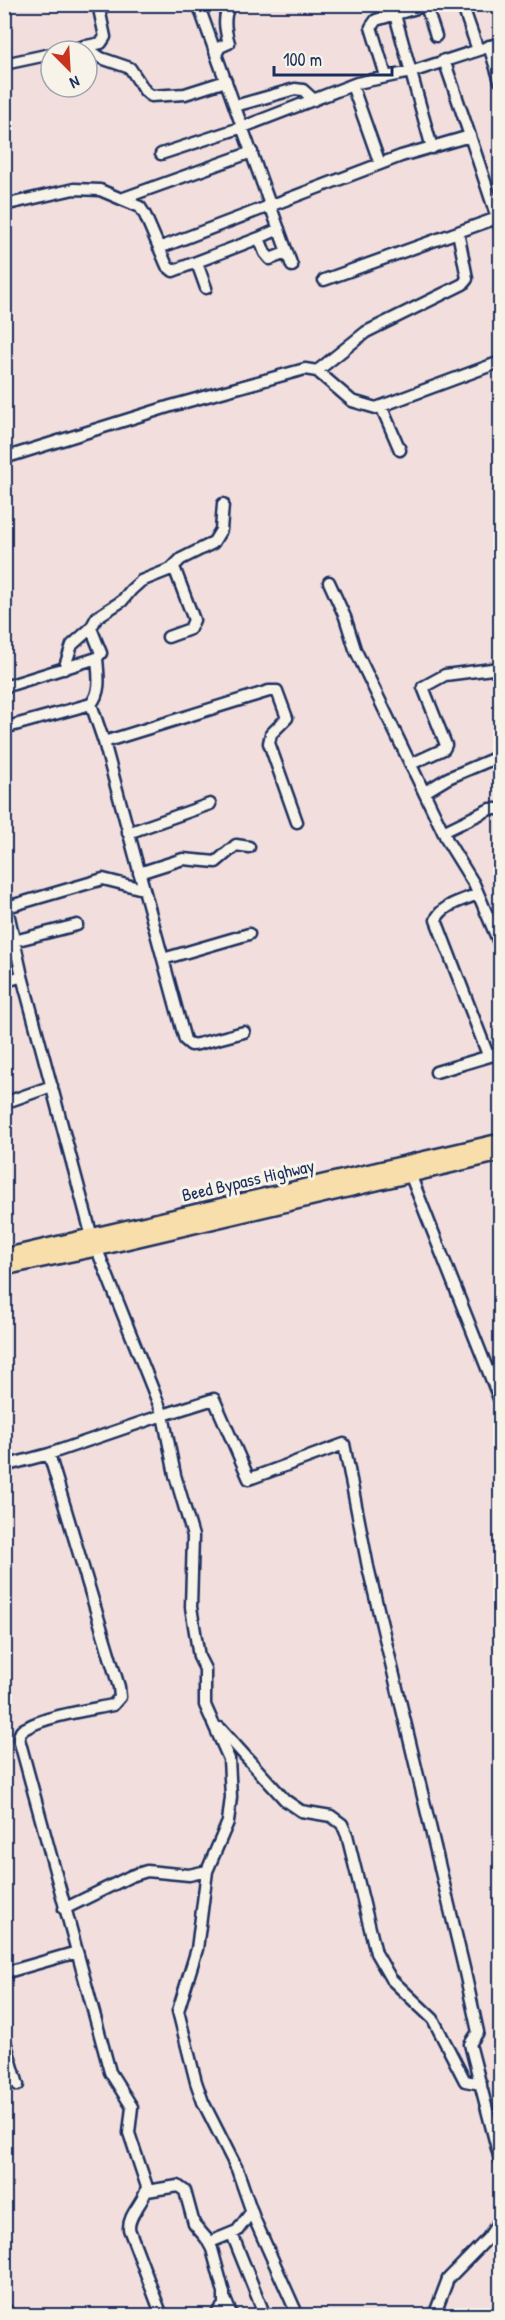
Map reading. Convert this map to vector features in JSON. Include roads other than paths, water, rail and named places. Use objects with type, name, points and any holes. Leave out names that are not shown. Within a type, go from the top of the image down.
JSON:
[{"type":"highway","name":"Beed Bypass Highway","points":[[4,1267],[94,1242],[501,1142]]},
{"type":"highway","name":"Beed Bypass Highway","points":[[4,1257],[94,1242],[501,1153]]},
{"type":"street","points":[[98,4],[105,36],[99,43]]},
{"type":"street","points":[[198,4],[292,266]]},
{"type":"street","points":[[216,54],[220,47],[229,43],[224,25],[226,11],[231,4]]},
{"type":"street","points":[[462,4],[478,50]]},
{"type":"street","points":[[386,76],[371,27],[376,20],[393,9],[428,5],[436,36]]},
{"type":"street","points":[[393,9],[432,148]]},
{"type":"street","points":[[161,153],[243,128],[352,85],[411,72],[495,44],[501,81]]},
{"type":"street","points":[[4,64],[39,57]]},
{"type":"street","points":[[99,57],[130,68],[145,91],[151,96],[185,94],[226,81]]},
{"type":"street","points":[[324,280],[458,232],[499,222],[444,60]]},
{"type":"street","points":[[352,85],[380,164]]},
{"type":"street","points":[[235,106],[294,89],[303,90],[314,100]]},
{"type":"street","points":[[159,248],[380,164],[470,136]]},
{"type":"street","points":[[121,199],[252,152]]},
{"type":"street","points":[[4,205],[74,189],[100,190],[140,207],[167,266],[173,271],[279,229]]},
{"type":"street","points":[[317,371],[366,333],[463,284],[467,279],[458,232]]},
{"type":"street","points":[[259,238],[270,259],[286,253]]},
{"type":"street","points":[[197,263],[206,288]]},
{"type":"street","points":[[4,458],[182,403],[305,369],[317,371],[352,401],[366,407],[376,408],[501,362]]},
{"type":"street","points":[[381,406],[400,450]]},
{"type":"street","points":[[64,669],[72,645],[91,628],[97,617],[122,601],[136,585],[174,567],[181,559],[215,540],[220,530],[223,504]]},
{"type":"street","points":[[168,637],[190,629],[194,620],[174,567]]},
{"type":"street","points":[[328,582],[345,617],[355,649],[363,660],[443,832],[497,930],[501,945]]},
{"type":"street","points":[[4,687],[97,658],[101,653],[91,628]]},
{"type":"street","points":[[4,728],[91,704],[99,688],[97,658]]},
{"type":"street","points":[[411,764],[446,745],[423,687],[445,675],[501,668]]},
{"type":"street","points":[[104,742],[269,691],[277,691],[286,718],[271,734],[269,743],[297,822]]},
{"type":"street","points":[[91,704],[104,742],[185,1040],[191,1045],[244,1032]]},
{"type":"street","points":[[425,792],[448,778],[501,756]]},
{"type":"street","points":[[128,833],[210,804]]},
{"type":"street","points":[[443,832],[490,809],[501,809]]},
{"type":"street","points":[[139,873],[183,859],[216,861],[236,845],[249,847]]},
{"type":"street","points":[[7,907],[103,879],[143,889]]},
{"type":"street","points":[[4,894],[22,976],[94,1242],[163,1415],[175,1475],[193,1536],[191,1607],[199,1657],[206,1669],[205,1705],[229,1759],[231,1797],[228,1822],[207,1871],[197,1949],[178,2011],[203,2102],[237,2169],[252,2211],[298,2316]]},
{"type":"street","points":[[478,894],[443,909],[436,920],[488,1055]]},
{"type":"street","points":[[14,941],[77,924]]},
{"type":"street","points":[[163,959],[249,934]]},
{"type":"street","points":[[4,982],[22,976]]},
{"type":"street","points":[[436,1072],[501,1053]]},
{"type":"street","points":[[4,1103],[52,1086]]},
{"type":"street","points":[[410,1174],[501,1401]]},
{"type":"street","points":[[4,1466],[49,1454],[214,1399],[249,1479],[344,1444],[368,1567],[476,2021],[478,2032],[470,2044],[501,2160]]},
{"type":"street","points":[[49,1454],[119,1687],[120,1698],[113,1705],[43,1721],[25,1728],[19,1733],[19,1739],[111,2076],[132,2107],[129,2133],[147,2191],[130,2220],[129,2229],[162,2316]]},
{"type":"street","points":[[213,1720],[285,1800],[301,1811],[331,1816],[342,1824],[347,1835],[376,1953],[391,1978],[433,2019],[465,2081],[481,2084]]},
{"type":"street","points":[[64,1909],[139,1873],[153,1871],[189,1875],[207,1871]]},
{"type":"street","points":[[4,1973],[77,1952]]},
{"type":"street","points":[[4,2038],[18,2085]]},
{"type":"street","points":[[147,2191],[178,2186],[187,2194],[194,2224],[210,2242],[225,2299],[232,2316]]},
{"type":"street","points":[[210,2242],[232,2234],[252,2211]]},
{"type":"street","points":[[434,2316],[448,2279],[488,2238],[501,2220]]},
{"type":"street","points":[[232,2234],[265,2316]]},
{"type":"street","points":[[215,2316],[221,2310],[225,2299]]},
{"type":"street","points":[[4,2307],[10,2316]]}]
